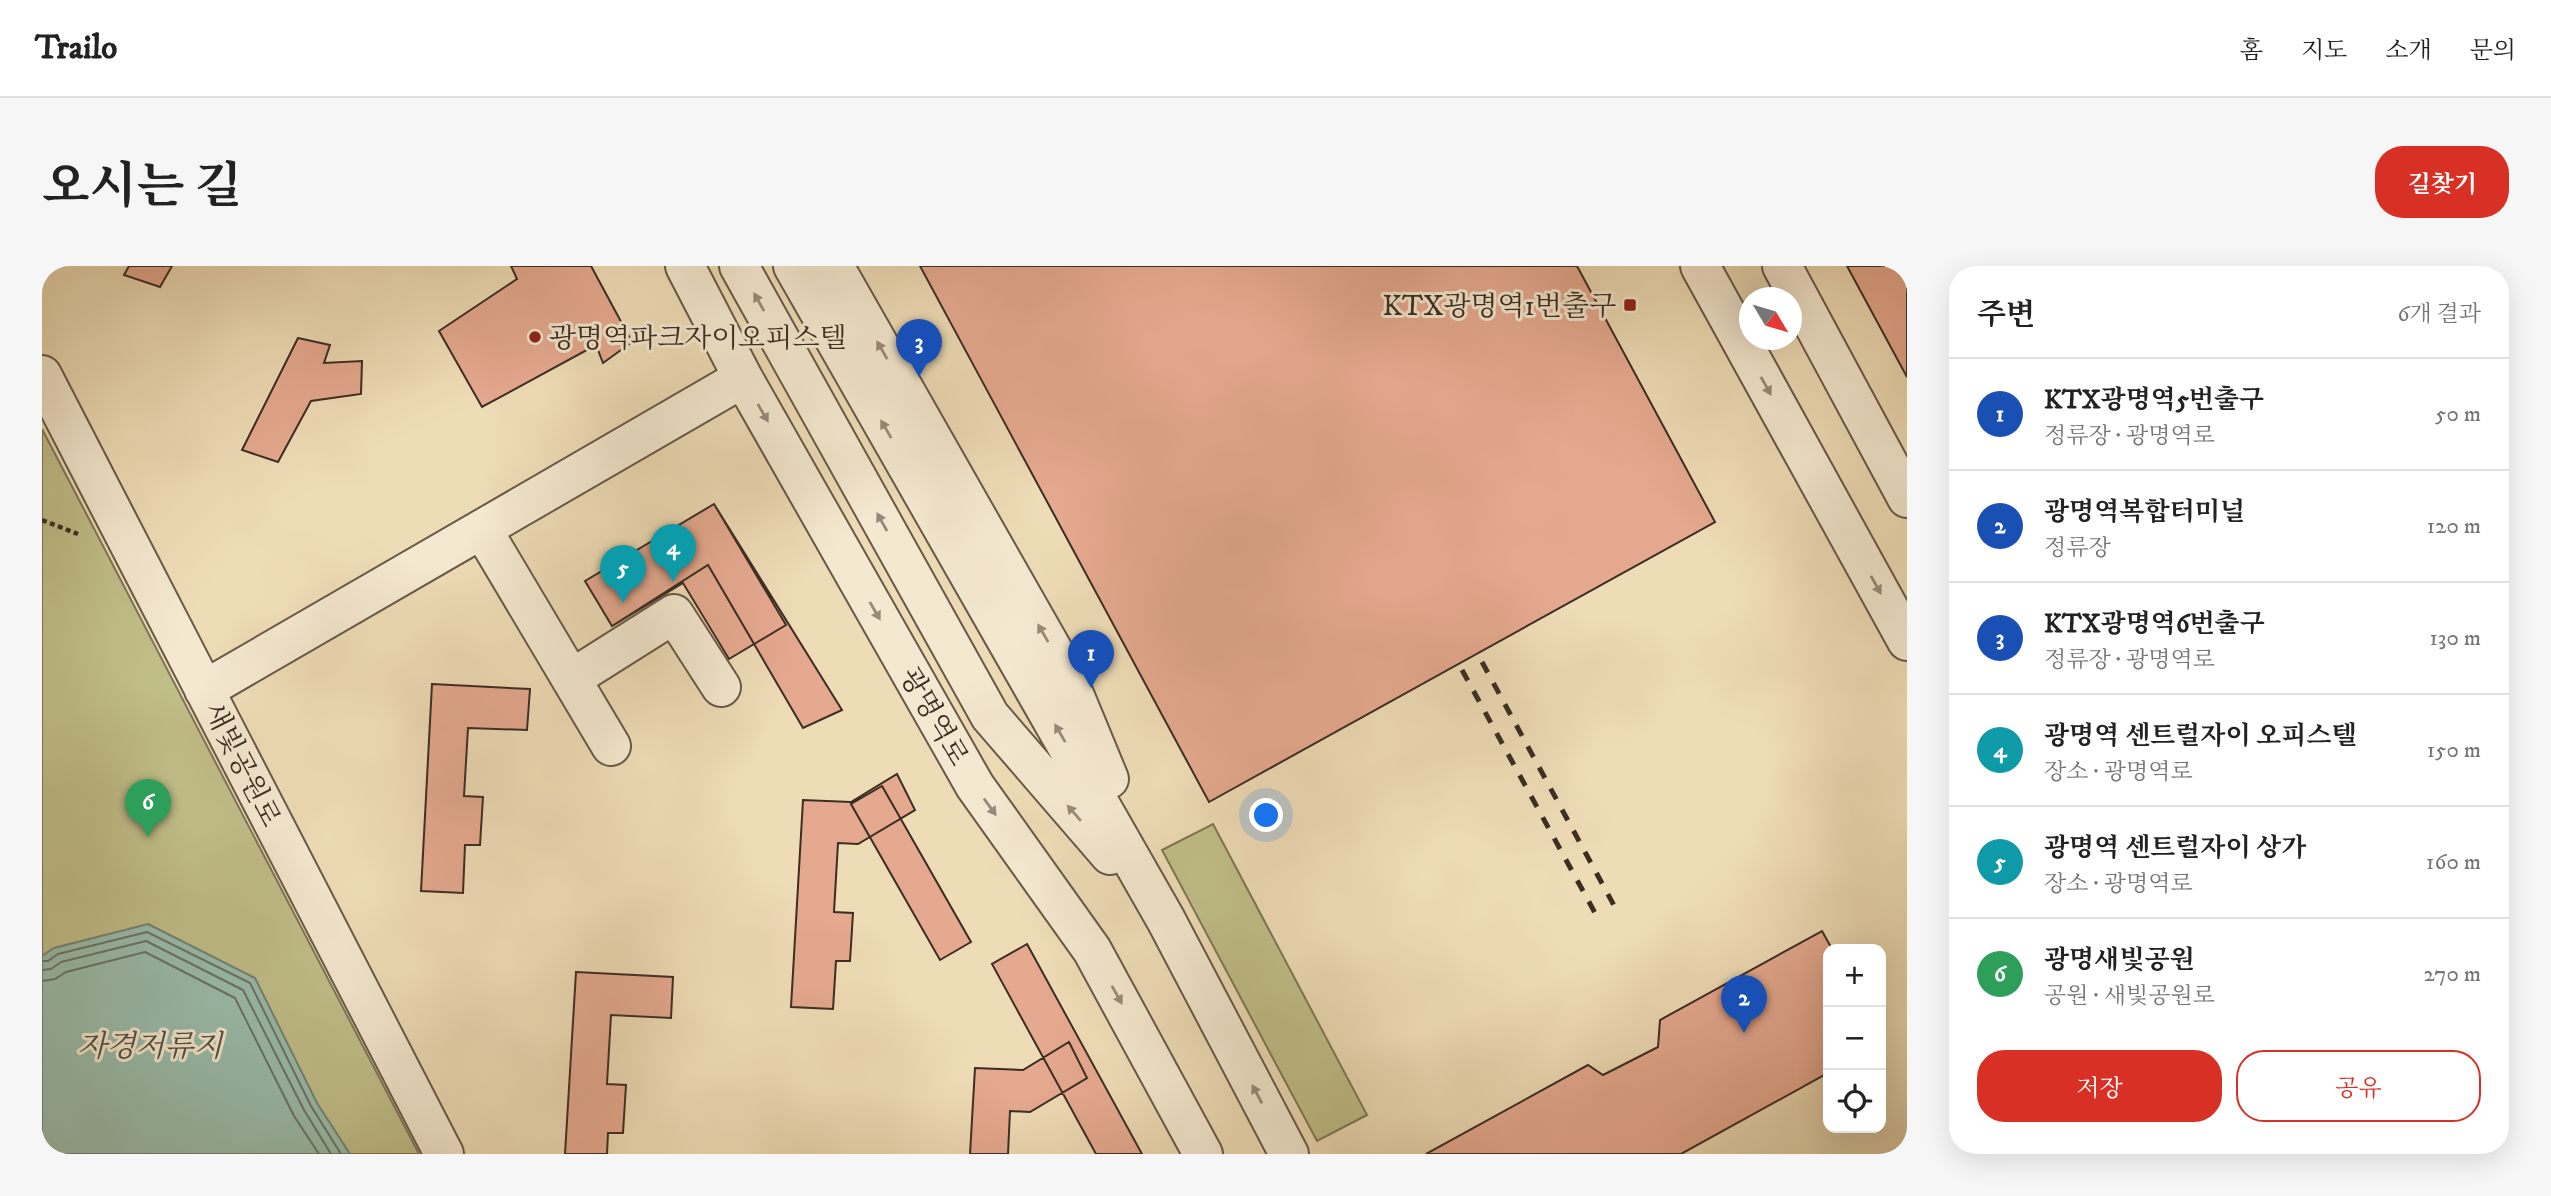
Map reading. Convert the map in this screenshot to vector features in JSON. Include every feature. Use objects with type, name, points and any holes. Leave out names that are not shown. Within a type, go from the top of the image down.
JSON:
[{"type":"street","name":"광명역로","points":[[685,266],[743,378],[975,786],[1092,950],[1203,1154]]},
{"type":"street","points":[[739,266],[990,716],[1166,920]]},
{"type":"street","points":[[793,266],[1166,920],[1289,1154]]},
{"type":"street","points":[[834,266],[1064,670],[1166,920]]},
{"type":"street","points":[[1782,266],[1907,498]]},
{"type":"street","points":[[1703,270],[1907,641]]},
{"type":"street","name":"새빛공원로","points":[[42,375],[444,1154]]},
{"type":"street","points":[[204,690],[743,378]]},
{"type":"street","points":[[482,529],[611,746]]},
{"type":"street","points":[[571,679],[674,614],[721,687]]},
{"type":"path","points":[[42,520],[78,534]]},
{"type":"shaded area","points":[[42,429],[89,519],[419,1154],[42,1154]]},
{"type":"shaded area","points":[[1213,824],[1367,1115],[1317,1141],[1162,850]]},
{"type":"water","name":"자경저류지","points":[[148,924],[255,978],[317,1103],[350,1154],[42,1154],[42,956],[54,948]]},
{"type":"building","points":[[129,266],[172,266],[160,287],[124,275]]},
{"type":"building","name":"광명역파크자이오피스텔","points":[[511,266],[591,266],[632,342],[603,363],[596,345],[482,407],[439,331],[517,279]]},
{"type":"building","points":[[920,266],[1577,266],[1715,522],[1209,802]]},
{"type":"building","points":[[1847,266],[1907,266],[1907,377]]},
{"type":"building","points":[[298,338],[330,345],[324,363],[362,361],[361,394],[311,401],[278,462],[242,450]]},
{"type":"building","points":[[714,504],[786,625],[729,659],[683,583],[612,626],[585,581]]},
{"type":"building","points":[[714,504],[842,710],[803,728],[708,565],[612,626],[585,581]]},
{"type":"building","points":[[432,684],[530,689],[527,730],[468,728],[464,796],[483,797],[480,845],[465,845],[463,893],[421,891]]},
{"type":"building","points":[[897,774],[915,810],[858,844],[838,843],[834,912],[853,913],[850,961],[836,961],[833,1009],[791,1007],[803,800],[851,802]]},
{"type":"building","points":[[882,786],[971,942],[940,960],[851,804]]},
{"type":"building","points":[[1822,931],[1829,944],[1823,944],[1823,1076],[1681,1154],[1426,1154],[1588,1065],[1603,1075],[1658,1047],[1660,1020]]},
{"type":"building","points":[[1027,944],[1142,1154],[1096,1154],[992,964]]},
{"type":"building","points":[[576,972],[673,977],[671,1018],[611,1015],[607,1084],[626,1085],[623,1133],[608,1133],[607,1154],[565,1154]]},
{"type":"building","points":[[1069,1042],[1087,1078],[1030,1112],[1010,1111],[1008,1154],[970,1154],[975,1068],[1023,1070]]},
{"type":"railway","points":[[1482,662],[1617,911]]},
{"type":"railway","points":[[1462,670],[1600,922]]},
{"type":"place","name":"KTX광명역1번출구","points":[[1630,305]]},
{"type":"place","name":"광명역파크자이오피스텔","points":[[535,337]]},
{"type":"place","name":"KTX광명역6번출구","points":[[919,377]]},
{"type":"place","name":"광명역 센트럴자이 오피스텔","points":[[673,582]]},
{"type":"place","name":"광명역 센트럴자이 상가","points":[[623,603]]},
{"type":"place","name":"KTX광명역5번출구","points":[[1091,688]]},
{"type":"place","name":"광명새빛공원","points":[[148,837]]},
{"type":"place","name":"광명역복합터미널","points":[[1744,1033]]}]
